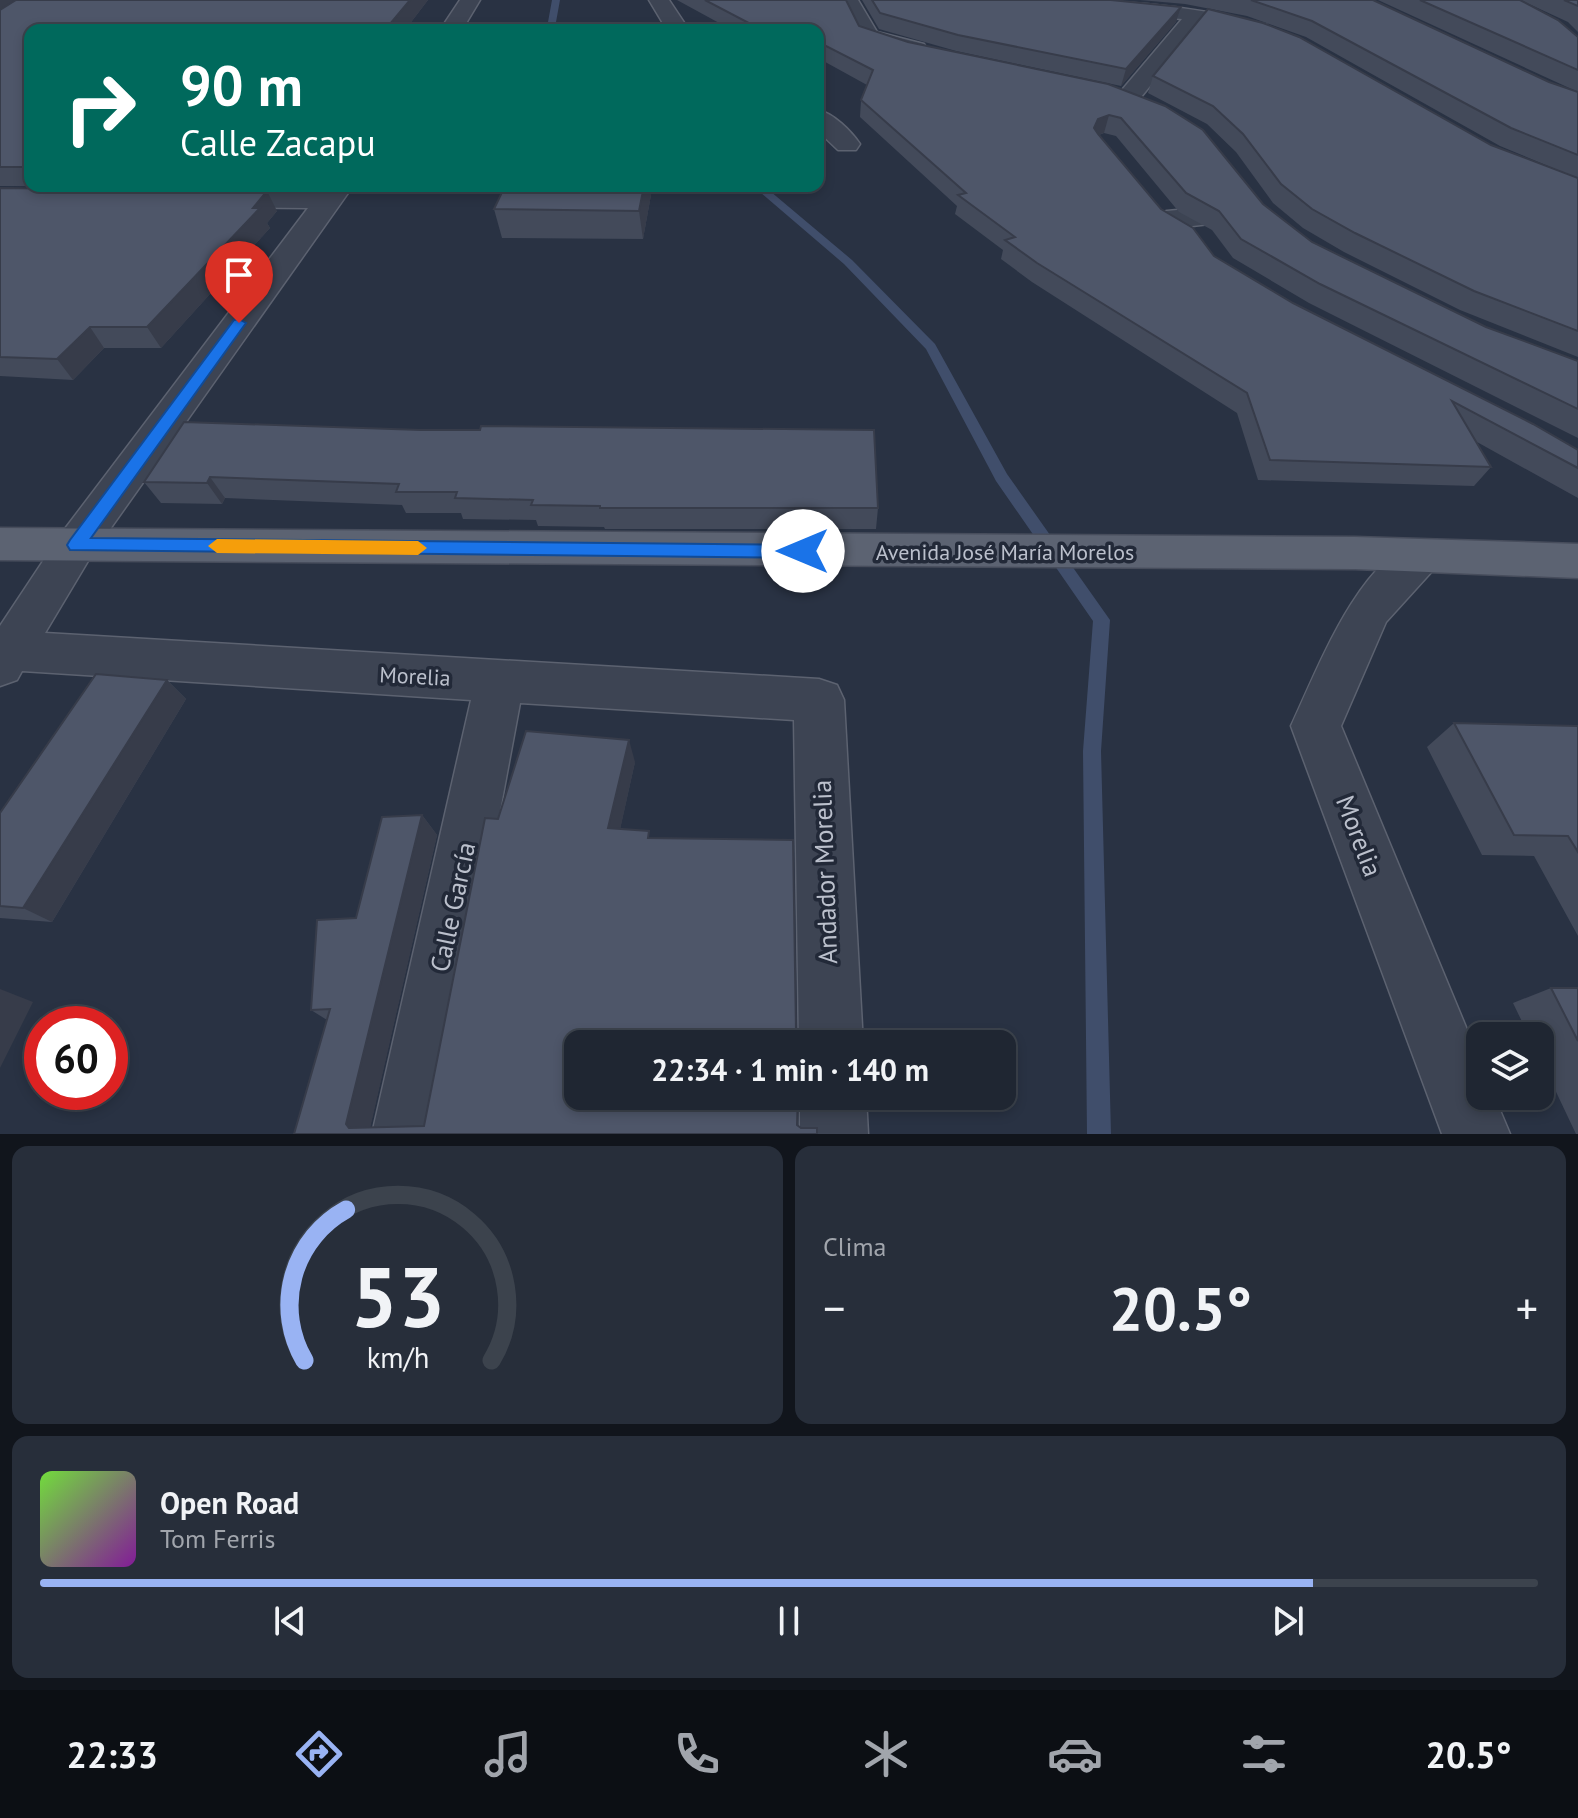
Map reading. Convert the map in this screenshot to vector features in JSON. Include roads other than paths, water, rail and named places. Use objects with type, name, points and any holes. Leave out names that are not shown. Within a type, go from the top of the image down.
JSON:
[{"type":"main road","name":"Avenida José María Morelos","points":[[0,544],[1355,553],[1578,561]]},
{"type":"street","points":[[455,24],[470,0]]},
{"type":"street","points":[[659,0],[674,24]]},
{"type":"street","points":[[848,0],[869,36],[936,55]]},
{"type":"street","points":[[1039,0],[1212,11],[1278,36]]},
{"type":"street","points":[[1157,109],[1116,94],[1212,11]]},
{"type":"street","points":[[824,123],[847,144]]},
{"type":"street","points":[[1206,249],[1199,239],[1157,208],[1270,219],[1243,185]]},
{"type":"street","points":[[188,198],[334,193]]},
{"type":"street","points":[[5,658],[76,545],[334,193]]},
{"type":"street","name":"Morelia","points":[[1420,556],[1368,611],[1316,726],[1476,1134]]},
{"type":"street","name":"Morelia","points":[[5,658],[500,681],[819,700]]},
{"type":"street","name":"Calle García","points":[[406,1134],[500,681]]},
{"type":"street","name":"Andador Morelia","points":[[819,700],[831,1030]]},
{"type":"street","points":[[833,1110],[834,1134]]},
{"type":"waterway","points":[[554,24],[556,0]]},
{"type":"waterway","points":[[765,192],[848,262],[931,347],[1001,477],[1102,620],[1092,751],[1099,1134]]}]
